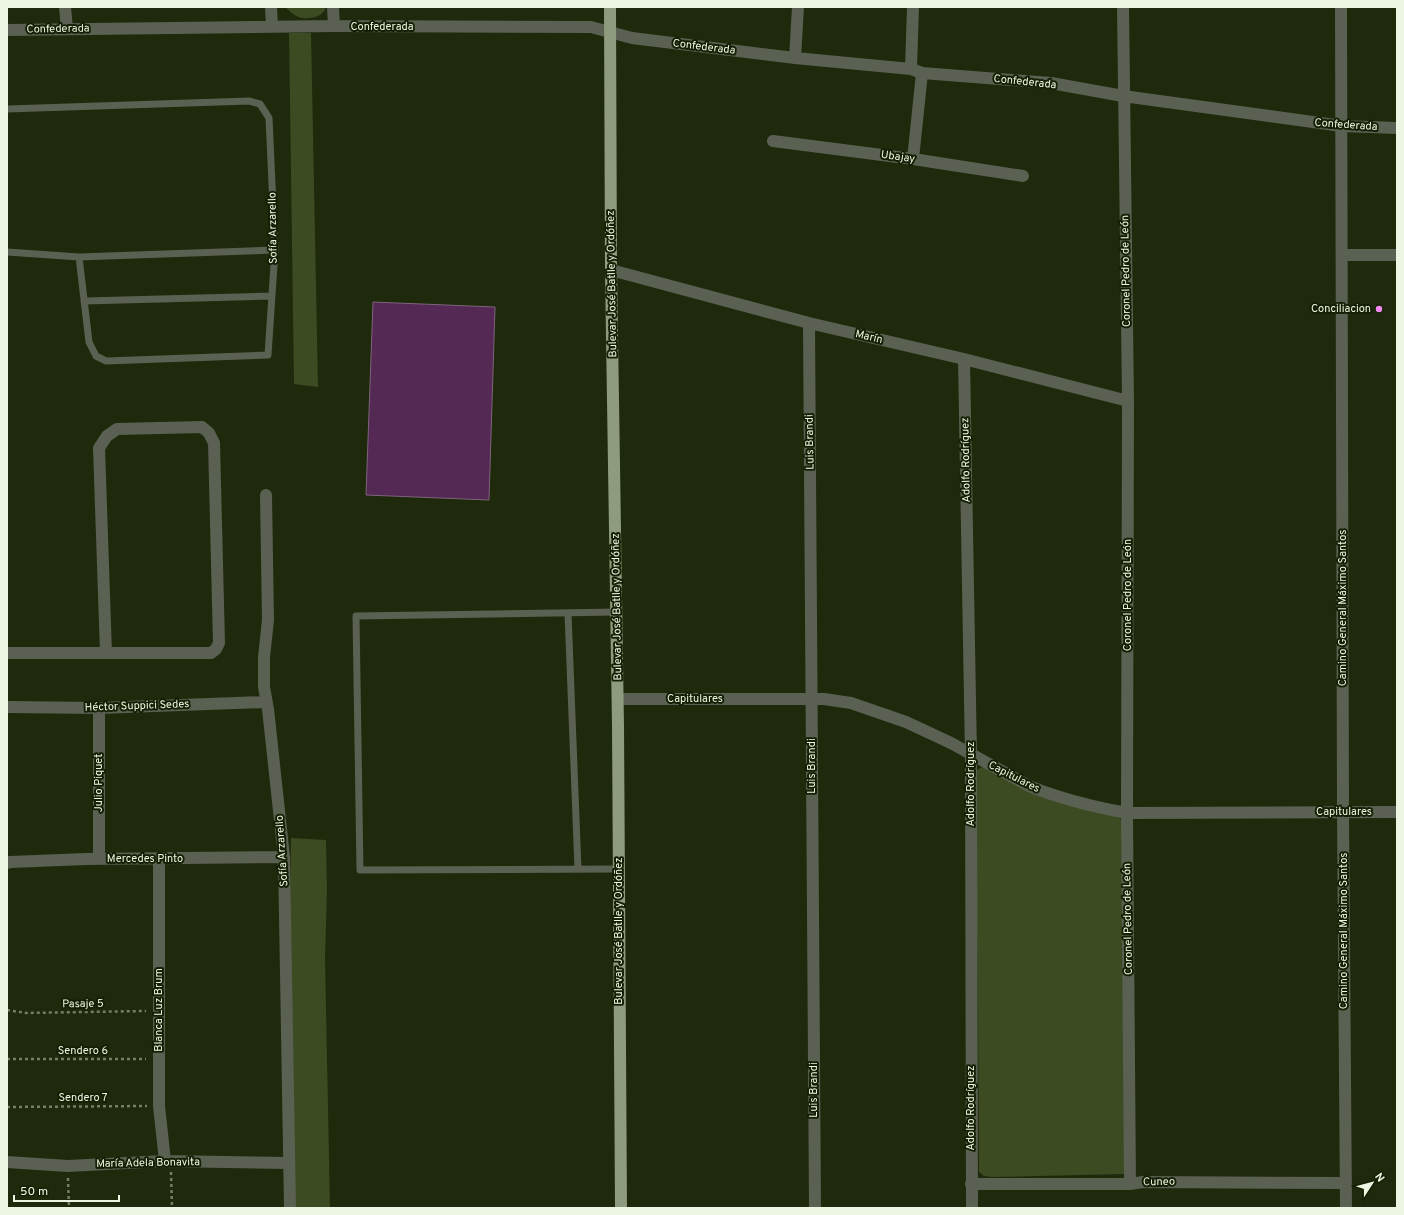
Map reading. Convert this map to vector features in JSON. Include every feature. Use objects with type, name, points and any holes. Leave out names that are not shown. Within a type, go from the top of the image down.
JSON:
[{"type":"main road","name":"Bulevar José Batlle y Ordóñez","points":[[610,7],[611,270],[618,699],[621,1208]]},
{"type":"street","points":[[65,7],[66,29]]},
{"type":"street","points":[[271,7],[272,27]]},
{"type":"street","points":[[334,7],[334,26]]},
{"type":"street","points":[[795,58],[798,7]]},
{"type":"street","points":[[913,7],[917,71],[913,159]]},
{"type":"street","name":"Coronel Pedro de León","points":[[1123,7],[1128,401],[1127,813],[1130,1184]]},
{"type":"street","name":"Camino General Máximo Santos","points":[[1341,7],[1343,255],[1343,812],[1346,1208]]},
{"type":"street","name":"Confederada","points":[[7,30],[334,26],[591,27],[632,38],[795,58],[1051,83],[1123,96],[1342,126],[1397,128]]},
{"type":"street","name":"Ubajay","points":[[773,141],[913,159],[1023,176]]},
{"type":"street","points":[[1343,255],[1397,255]]},
{"type":"street","name":"Marín","points":[[611,270],[809,323],[964,359],[1128,401]]},
{"type":"street","name":"Luis Brandi","points":[[809,323],[815,1208]]},
{"type":"street","name":"Adolfo Rodríguez","points":[[964,359],[971,756],[972,1208]]},
{"type":"street","points":[[7,653],[106,653],[210,653],[216,649],[219,643],[214,443],[209,433],[202,427],[117,430],[106,436],[99,448],[106,653]]},
{"type":"street","name":"Sofía Arzarello","points":[[266,495],[268,620],[264,657],[264,679],[284,856],[288,1163],[290,1208]]},
{"type":"street","name":"Capitulares","points":[[618,699],[812,698],[851,703],[906,722],[950,743],[971,756],[1043,792],[1097,808],[1127,813],[1397,812]]},
{"type":"street","name":"Héctor Suppici Sedes","points":[[7,707],[99,708],[266,702]]},
{"type":"street","name":"Julio Piquet","points":[[99,708],[100,859]]},
{"type":"street","name":"Mercedes Pinto","points":[[7,863],[100,859],[284,856]]},
{"type":"street","name":"Blanca Luz Brum","points":[[159,859],[159,1106],[165,1161]]},
{"type":"street","name":"María Adela Bonavita","points":[[7,1162],[68,1166],[165,1161],[288,1163]]},
{"type":"street","name":"Cuneo","points":[[971,1184],[1130,1184],[1143,1182],[1346,1183]]},
{"type":"lane","name":"Sofía Arzarello","points":[[7,109],[249,101],[260,104],[269,118],[275,250],[268,355],[106,361],[96,356],[90,342],[84,301]]},
{"type":"lane","points":[[7,252],[78,257],[275,250]]},
{"type":"lane","points":[[78,257],[84,301],[272,296]]},
{"type":"lane","points":[[616,612],[356,616],[360,870],[619,869]]},
{"type":"lane","points":[[568,613],[578,869]]},
{"type":"path","name":"Pasaje 5","points":[[7,1010],[26,1013],[159,1011]]},
{"type":"path","name":"Sendero 6","points":[[7,1059],[159,1059]]},
{"type":"path","name":"Sendero 7","points":[[7,1107],[159,1106]]},
{"type":"path","points":[[165,1161],[172,1174],[172,1208]]},
{"type":"path","points":[[68,1166],[69,1208]]},
{"type":"green space","points":[[285,7],[326,7],[322,14],[315,17],[306,18],[298,17]]},
{"type":"green space","points":[[289,33],[311,33],[318,387],[294,384]]},
{"type":"green space","points":[[982,767],[987,767],[1120,818],[1122,821],[1125,1174],[992,1177],[984,1176],[979,1172],[975,777],[977,770]]},
{"type":"green space","points":[[291,838],[326,840],[327,891],[325,957],[330,1208],[294,1208],[290,909]]},
{"type":"building","points":[[373,302],[495,307],[489,500],[366,495]]},
{"type":"place","name":"Conciliacion","points":[[1379,309]]}]
